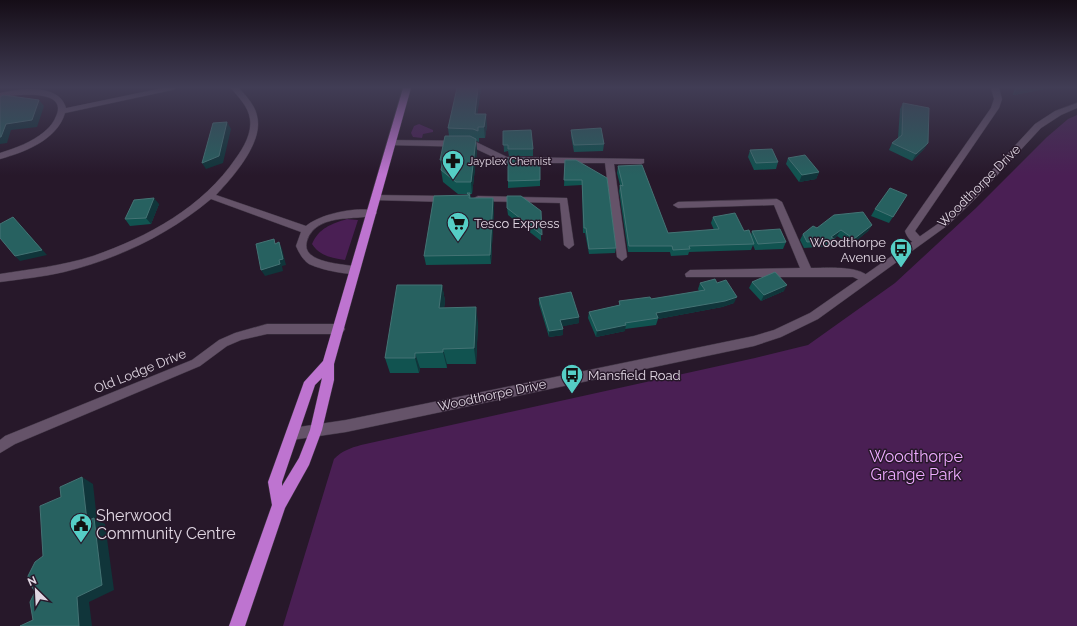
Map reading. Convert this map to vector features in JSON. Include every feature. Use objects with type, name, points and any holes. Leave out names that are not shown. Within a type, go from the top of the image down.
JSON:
[{"type":"highway","points":[[237,626],[278,505],[304,461],[316,430],[328,380],[328,364],[399,117]]},
{"type":"highway","points":[[278,505],[274,482],[310,382],[328,364]]},
{"type":"street","points":[[0,156],[34,142],[49,131],[59,121],[61,117]]},
{"type":"street","points":[[0,278],[71,267],[136,242],[174,220],[211,196],[237,165],[252,138],[253,117]]},
{"type":"street","name":"Woodthorpe Drive","points":[[919,241],[911,235],[910,231],[989,117]]},
{"type":"street","name":"Woodthorpe Drive","points":[[292,434],[346,426],[754,341],[777,334],[814,316],[864,278],[945,222],[973,196],[1000,165],[1038,126],[1051,117]]},
{"type":"street","points":[[391,143],[474,144],[506,160],[641,161]]},
{"type":"street","points":[[618,150],[619,161]]},
{"type":"street","points":[[609,161],[622,257]]},
{"type":"street","points":[[211,196],[307,230]]},
{"type":"street","points":[[376,198],[454,199]]},
{"type":"street","points":[[470,199],[564,200],[569,245]]},
{"type":"street","points":[[678,205],[778,202],[807,272]]},
{"type":"street","points":[[355,270],[326,265],[313,260],[306,255],[301,246],[302,238],[307,230],[325,219],[339,216],[372,213]]},
{"type":"street","points":[[690,274],[807,272],[854,273],[864,278]]},
{"type":"street","name":"Old Lodge Drive","points":[[0,447],[10,440],[191,366],[223,343],[239,336],[276,328],[339,329]]},
{"type":"green space","name":"Woodthorpe Grange Park","points":[[1077,117],[1077,626],[283,626],[334,459],[343,452],[361,445],[808,345],[895,283],[976,208],[1047,137],[1068,119]]},
{"type":"green space","points":[[419,124],[433,130],[433,132],[423,134],[422,138],[413,137],[411,133],[414,126]]},
{"type":"green space","points":[[347,219],[358,220],[345,260],[326,256],[315,248],[312,244],[322,230]]},
{"type":"building","points":[[0,117],[33,117],[32,120],[6,124],[0,137]]},
{"type":"building","points":[[450,117],[486,117],[484,127],[478,127],[478,131],[473,129],[448,128]]},
{"type":"building","points":[[903,117],[929,117],[928,143],[916,154],[892,143],[902,135]]},
{"type":"building","points":[[227,122],[219,156],[202,163],[213,123]]},
{"type":"building","points":[[601,128],[604,144],[574,145],[571,130]]},
{"type":"building","points":[[531,130],[533,149],[508,149],[508,145],[503,145],[503,131]]},
{"type":"building","points":[[445,136],[470,136],[476,139],[471,182],[456,182],[441,170],[443,160],[440,160]]},
{"type":"building","points":[[772,149],[778,162],[756,163],[750,150]]},
{"type":"building","points":[[805,155],[819,172],[802,175],[788,158]]},
{"type":"building","points":[[508,158],[540,159],[540,180],[508,181]]},
{"type":"building","points":[[565,160],[576,160],[607,178],[616,248],[589,249],[586,228],[584,228],[582,180],[564,180]]},
{"type":"building","points":[[642,165],[668,233],[719,229],[713,217],[735,213],[744,231],[749,230],[754,244],[689,246],[690,249],[673,250],[672,246],[629,246],[620,185],[623,186],[618,166]]},
{"type":"building","points":[[890,188],[907,195],[893,217],[875,209]]},
{"type":"building","points":[[467,193],[470,193],[469,198],[493,198],[490,255],[424,256],[434,196],[469,195]]},
{"type":"building","points":[[507,196],[521,196],[541,211],[542,235],[507,208]]},
{"type":"building","points":[[154,198],[146,218],[125,219],[134,200]]},
{"type":"building","points":[[863,212],[872,225],[854,239],[841,230],[831,237],[836,240],[807,242],[803,234],[813,226],[817,228],[834,215]]},
{"type":"building","points":[[13,217],[42,250],[15,256],[0,238],[0,224]]},
{"type":"building","points":[[780,229],[786,242],[758,244],[752,231]]},
{"type":"building","points":[[274,239],[275,244],[279,242],[283,259],[279,260],[280,264],[261,270],[256,244]]},
{"type":"building","points":[[775,272],[787,285],[764,295],[752,282]]},
{"type":"building","points":[[715,279],[717,283],[726,280],[737,297],[725,301],[656,313],[658,318],[625,323],[626,325],[597,331],[589,312],[620,305],[619,301],[650,297],[651,299],[705,290],[700,283]]},
{"type":"building","points":[[397,285],[442,285],[439,308],[476,307],[474,348],[443,349],[443,352],[415,353],[415,358],[385,358]]},
{"type":"building","points":[[571,292],[579,317],[560,320],[563,329],[549,331],[539,298]]},
{"type":"building","name":"Sherwood Community Centre","points":[[82,477],[87,521],[94,518],[102,585],[77,597],[79,626],[20,626],[33,620],[30,602],[35,592],[29,582],[28,576],[35,562],[43,556],[40,506],[61,497],[60,487]]},
{"type":"place","name":"Jayplex Chemist","points":[[453,180]]},
{"type":"place","name":"Tesco Express","points":[[458,242]]},
{"type":"place","name":"Woodthorpe Avenue","points":[[901,268]]},
{"type":"place","name":"Mansfield Road","points":[[572,394]]},
{"type":"place","name":"Sherwood Community Centre","points":[[81,544]]}]
